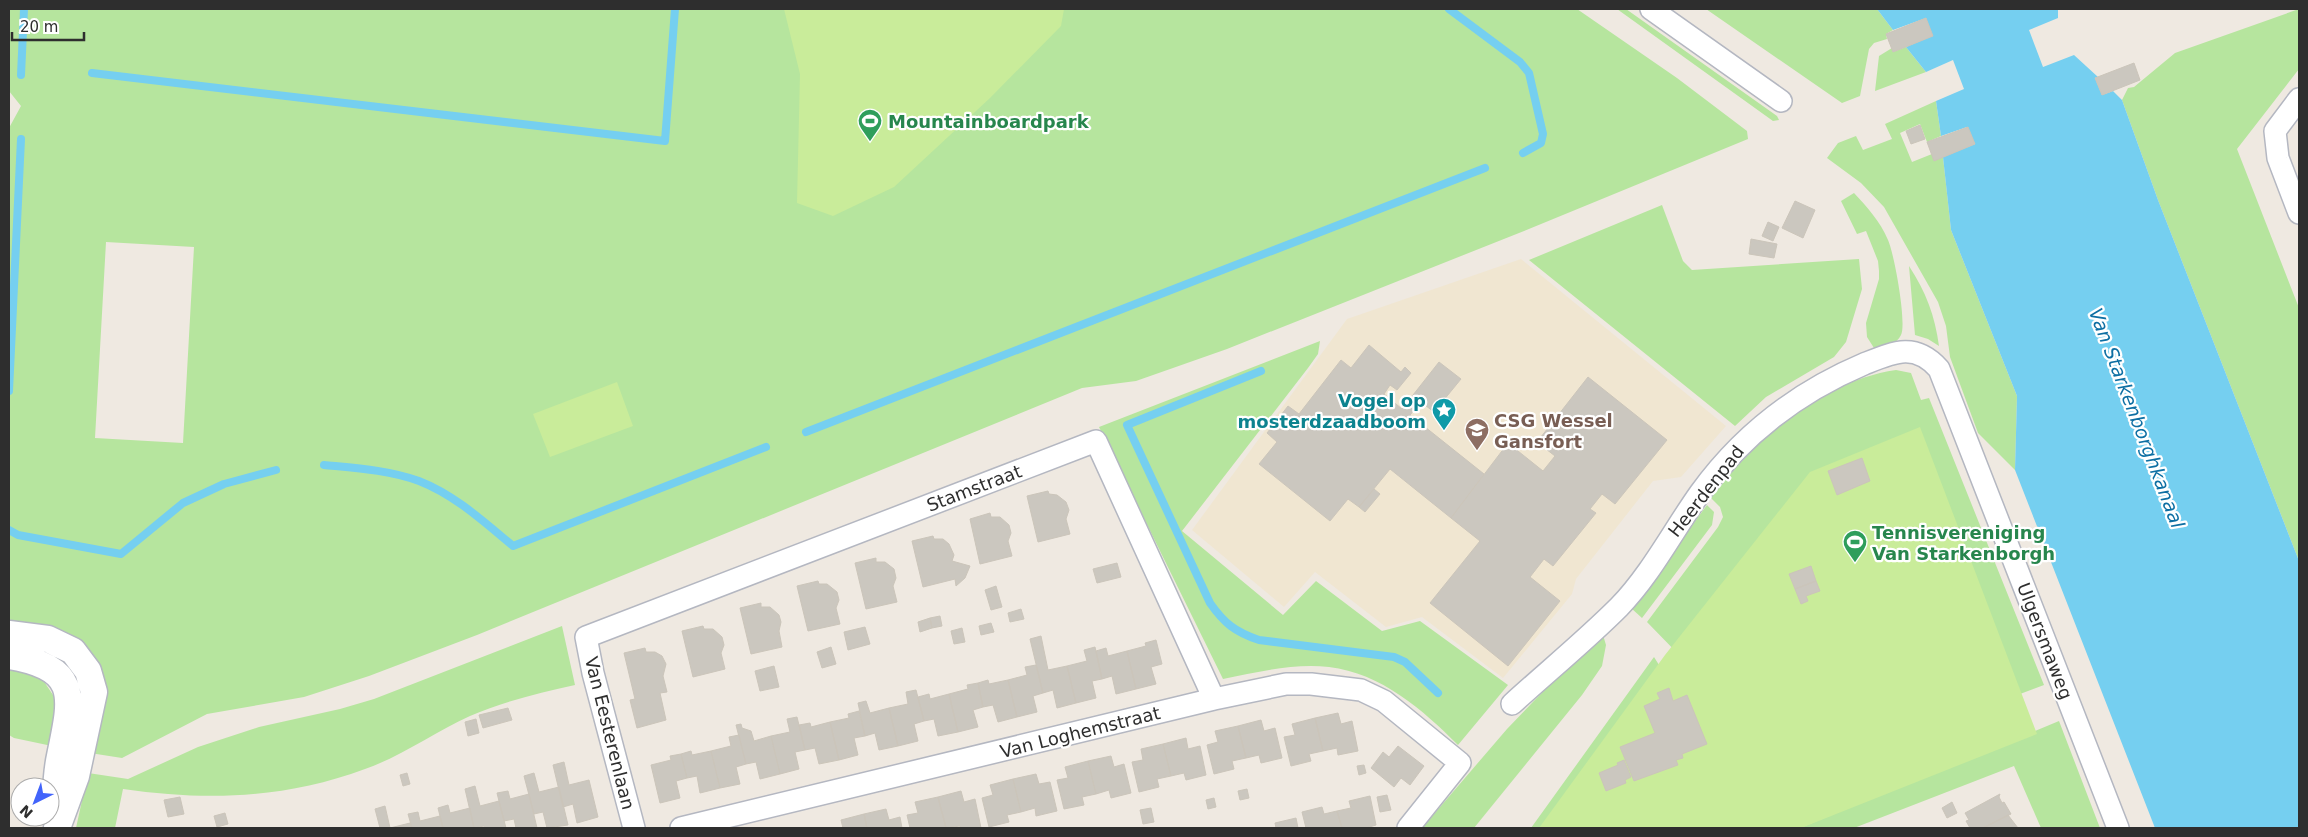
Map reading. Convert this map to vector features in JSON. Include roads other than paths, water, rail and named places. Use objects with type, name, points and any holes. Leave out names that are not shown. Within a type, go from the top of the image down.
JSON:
[{"type":"street","points":[[1651,9],[1781,101]]},
{"type":"street","points":[[2299,99],[2275,131],[2278,158],[2299,213]]},
{"type":"street","name":"Heerdenpad","points":[[1512,704],[1619,607],[1724,464],[1772,417],[1797,399],[1840,375],[1900,352],[1911,351],[1922,355],[1939,369]]},
{"type":"street","name":"Ulgersmaweg","points":[[1939,369],[2118,828]]},
{"type":"street","name":"Stamstraat","points":[[586,637],[1096,441],[1214,699]]},
{"type":"street","points":[[9,634],[48,639],[73,651],[88,671],[94,692],[76,776],[56,828]]},
{"type":"street","name":"Van Eesterenlaan","points":[[586,637],[593,673],[634,828]]},
{"type":"street","points":[[9,656],[34,660],[56,672],[67,688],[68,721],[58,770],[56,828]]},
{"type":"street","name":"Van Loghemstraat","points":[[681,828],[1214,699],[1286,684],[1311,684],[1361,690],[1384,701],[1460,763],[1408,828]]},
{"type":"water","name":"Van Starkenborghkanaal","points":[[1877,9],[2058,9],[2058,18],[2029,30],[2043,67],[2074,55],[2098,77],[2095,78],[2102,95],[2113,91],[2122,100],[2158,200],[2299,561],[2299,828],[2155,828],[2015,470],[2017,396],[1951,230],[1943,157],[1975,144],[1967,127],[1941,136],[1936,101],[1964,89],[1953,60],[1926,72],[1906,47],[1932,36],[1926,18],[1893,30]]},
{"type":"waterway","points":[[21,75],[24,9]]},
{"type":"waterway","points":[[92,73],[665,141],[675,9]]},
{"type":"waterway","points":[[1449,9],[1520,62],[1529,73],[1543,134],[1541,143],[1523,153]]},
{"type":"waterway","points":[[9,391],[21,139]]},
{"type":"waterway","points":[[806,432],[1485,168]]},
{"type":"waterway","points":[[1261,371],[1127,425],[1210,603],[1231,626],[1243,634],[1259,640],[1394,657],[1405,662],[1438,693]]},
{"type":"waterway","points":[[324,465],[384,472],[419,481],[457,501],[513,546],[766,447]]},
{"type":"waterway","points":[[9,530],[18,535],[121,554],[183,503],[224,484],[276,470]]},
{"type":"place","name":"Mountainboardpark","points":[[870,142]]},
{"type":"place","name":"Vogel op mosterdzaadboom","points":[[1444,431]]},
{"type":"place","name":"CSG Wessel Gansfort","points":[[1477,451]]},
{"type":"place","name":"Tennisvereniging Van Starkenborgh","points":[[1855,563]]}]
